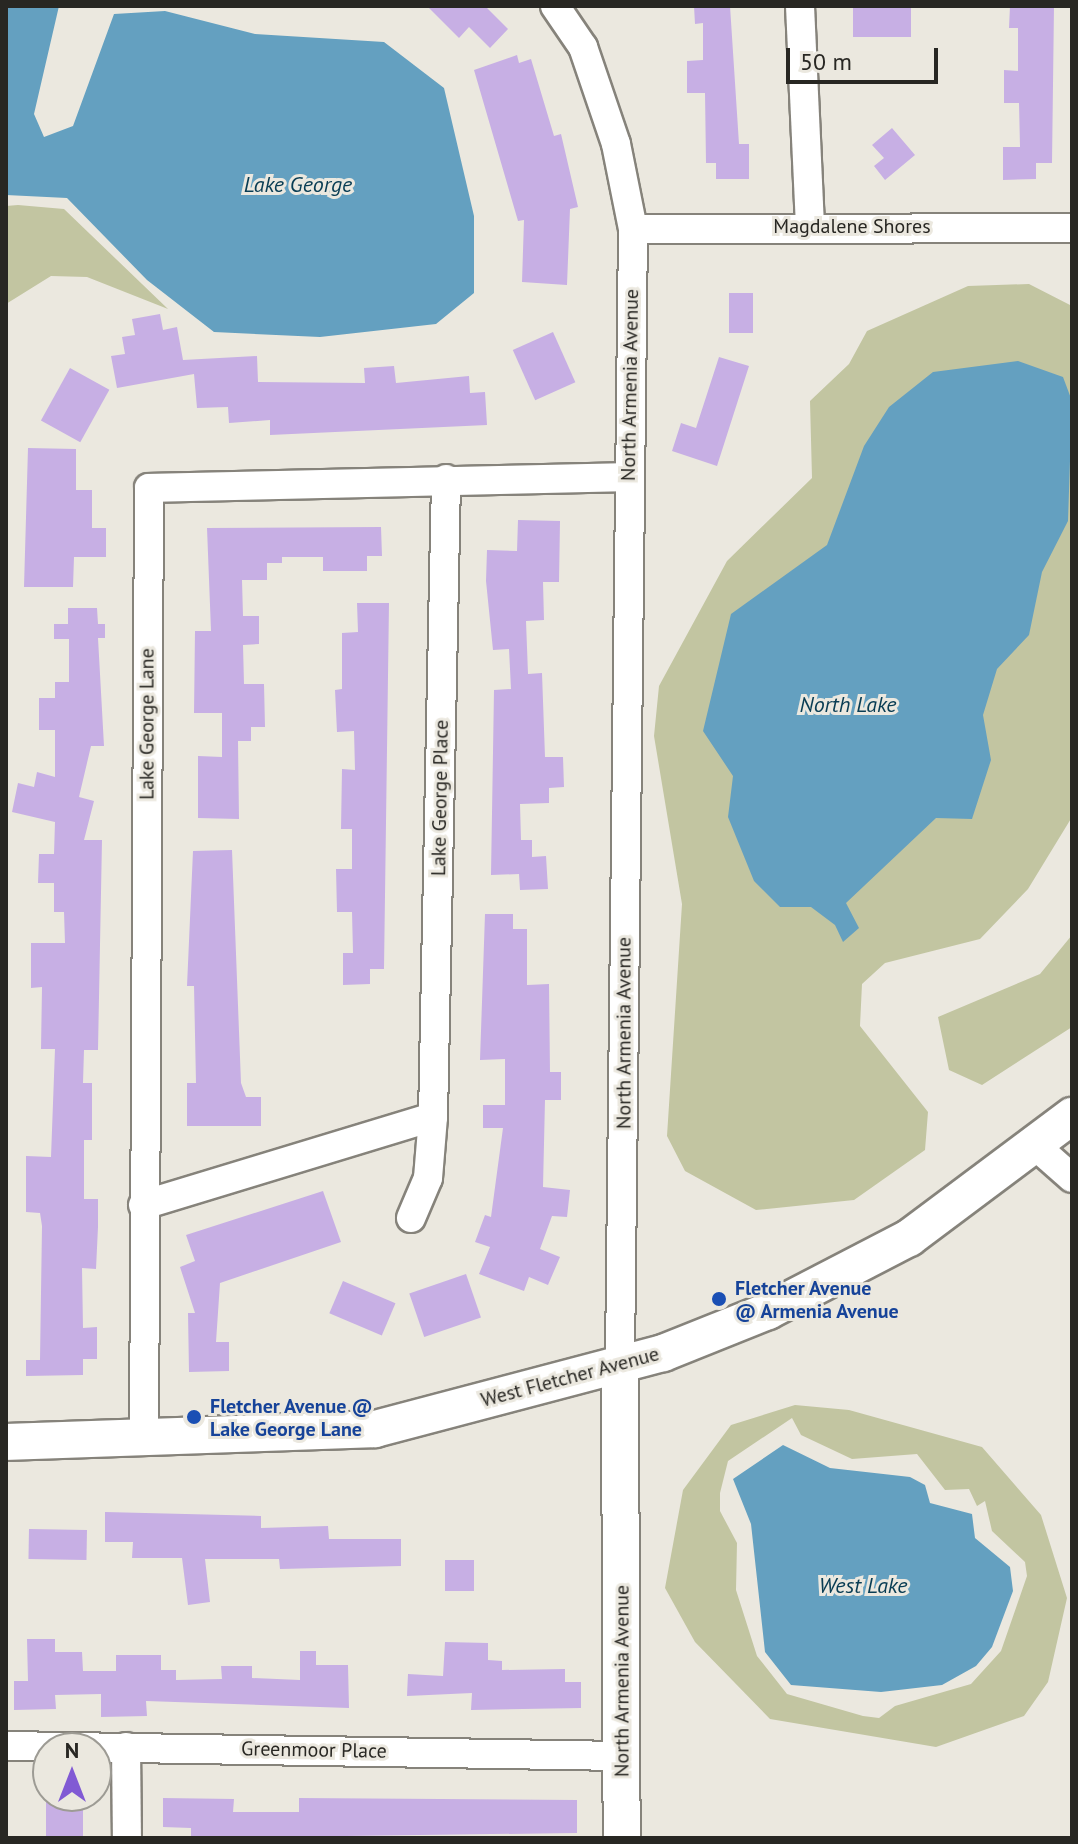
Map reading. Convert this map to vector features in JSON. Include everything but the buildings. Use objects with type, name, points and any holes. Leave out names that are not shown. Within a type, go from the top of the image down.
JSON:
[{"type":"main road","name":"West Fletcher Avenue","points":[[6,1442],[144,1441],[375,1429],[620,1365],[796,1297],[909,1238],[1038,1148],[1072,1116]]},
{"type":"main road","name":"North Armenia Avenue","points":[[620,1365],[622,1838]]},
{"type":"street","name":"North Armenia Avenue","points":[[555,6],[583,47],[616,144],[633,229],[620,1365]]},
{"type":"street","points":[[800,6],[810,225]]},
{"type":"street","name":"Magdalene Shores","points":[[633,229],[810,225],[1072,228]]},
{"type":"street","name":"Lake George Lane","points":[[144,1441],[149,488],[629,477]]},
{"type":"street","name":"Lake George Place","points":[[411,1218],[428,1178],[433,1117],[446,479]]},
{"type":"street","points":[[143,1205],[433,1117]]},
{"type":"street","points":[[1038,1148],[1072,1178]]},
{"type":"street","name":"Greenmoor Place","points":[[6,1746],[623,1756]]},
{"type":"street","points":[[126,1747],[127,1838]]},
{"type":"green space","points":[[6,206],[64,209],[168,309],[87,277],[51,276],[6,304]]},
{"type":"green space","points":[[1029,284],[1072,306],[1072,817],[1028,889],[980,939],[885,963],[862,984],[860,1026],[928,1112],[925,1150],[854,1200],[756,1210],[685,1171],[667,1136],[682,904],[654,736],[659,686],[727,561],[812,478],[810,401],[849,364],[867,331],[968,286]]},
{"type":"green space","points":[[1072,935],[1072,1027],[982,1085],[949,1070],[938,1017],[1040,974]]},
{"type":"green space","points":[[795,1405],[849,1410],[982,1447],[1041,1515],[1067,1598],[1048,1682],[1024,1716],[936,1747],[770,1719],[695,1642],[665,1588],[683,1490],[731,1425]],"holes":[[[792,1418],[801,1435],[852,1459],[917,1454],[945,1490],[969,1489],[977,1506],[985,1501],[992,1531],[1025,1562],[1027,1576],[1001,1651],[971,1684],[895,1706],[879,1718],[863,1716],[787,1694],[757,1656],[736,1590],[737,1543],[720,1511],[720,1493],[728,1461]]]},
{"type":"water","name":"Lake George","points":[[6,6],[59,6],[34,114],[44,137],[73,126],[114,14],[165,11],[255,34],[384,42],[444,88],[474,216],[474,293],[436,324],[320,337],[214,332],[147,280],[67,198],[6,195]]},
{"type":"water","name":"North Lake","points":[[1018,361],[1063,377],[1072,401],[1068,521],[1042,572],[1029,635],[997,669],[983,715],[991,760],[972,819],[936,818],[846,903],[859,928],[843,942],[835,925],[811,907],[780,907],[754,881],[728,817],[733,776],[703,731],[731,614],[827,545],[864,446],[889,407],[933,372]]},
{"type":"water","name":"West Lake","points":[[783,1445],[830,1468],[910,1477],[925,1485],[930,1503],[972,1514],[975,1538],[1010,1567],[1013,1591],[992,1647],[976,1666],[942,1685],[881,1692],[791,1685],[765,1652],[751,1524],[733,1479]]},
{"type":"place","name":"Fletcher Avenue @ Armenia Avenue","points":[[719,1299]]},
{"type":"place","name":"Fletcher Avenue @ Lake George Lane","points":[[194,1417]]}]
